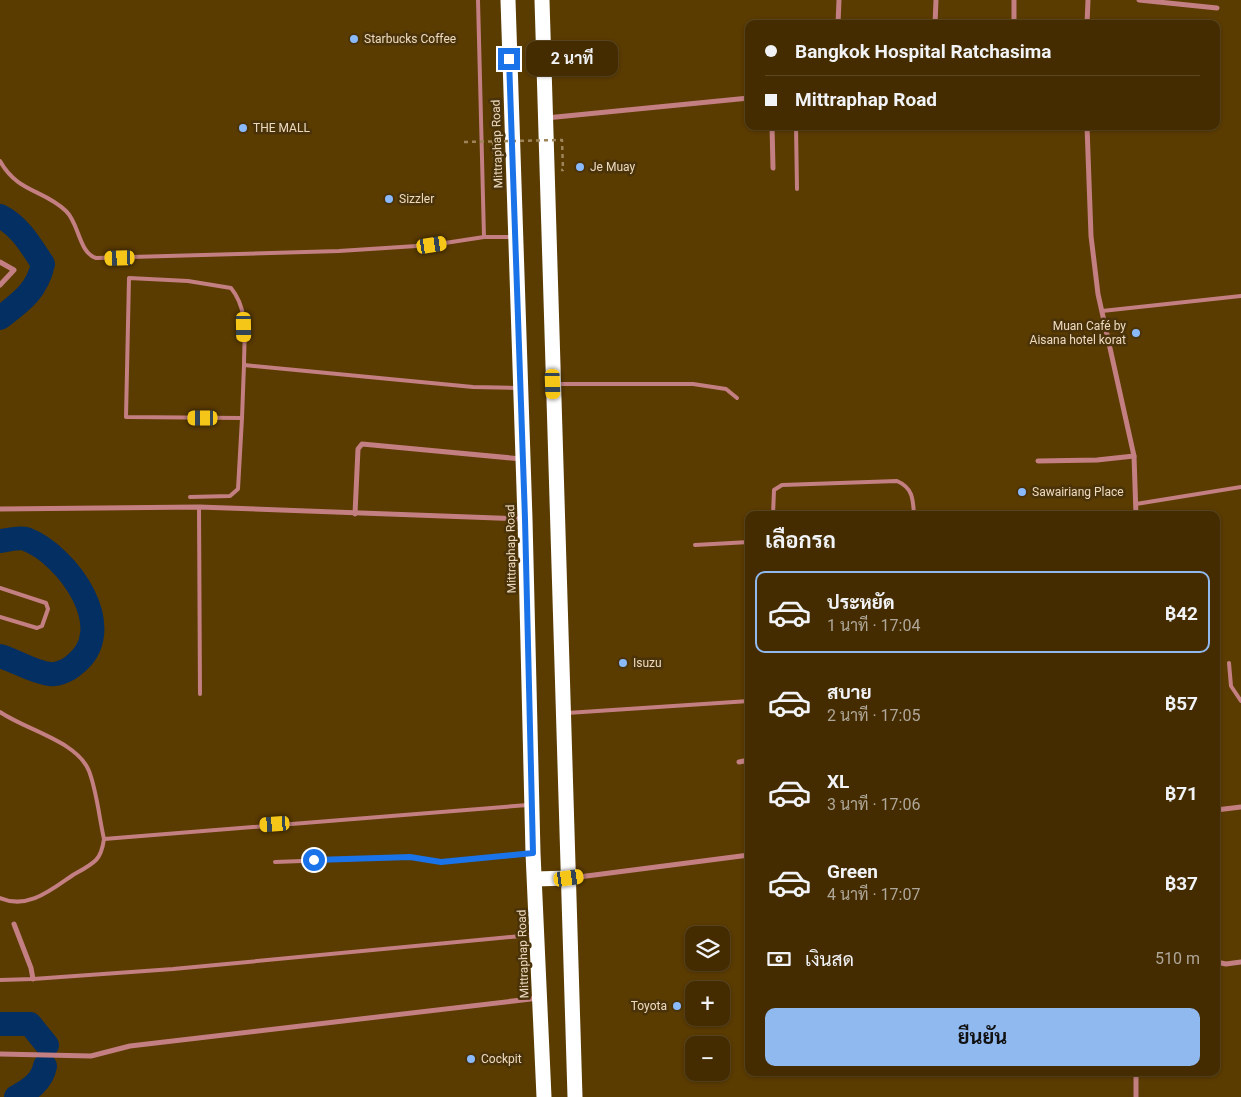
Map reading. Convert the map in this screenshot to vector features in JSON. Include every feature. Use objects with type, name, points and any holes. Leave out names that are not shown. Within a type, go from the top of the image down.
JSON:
[{"type":"highway","name":"Mittraphap Road","points":[[508,0],[514,237],[525,519],[533,853],[544,1097]]},
{"type":"highway","points":[[542,0],[575,1097]]},
{"type":"highway","points":[[534,879],[569,878]]},
{"type":"street","points":[[838,20],[839,0]]},
{"type":"street","points":[[935,20],[936,0]]},
{"type":"street","points":[[1014,0],[1014,20]]},
{"type":"street","points":[[1087,20],[1088,0]]},
{"type":"street","points":[[1139,0],[1217,8]]},
{"type":"street","points":[[546,118],[745,98]]},
{"type":"street","points":[[772,130],[773,168]]},
{"type":"street","points":[[1087,130],[1091,236],[1102,311],[1134,456],[1136,511]]},
{"type":"street","points":[[0,262],[14,270],[0,285]]},
{"type":"street","points":[[355,514],[358,449],[362,444],[523,459]]},
{"type":"street","points":[[1038,462],[1097,460],[1134,456]]},
{"type":"street","points":[[0,509],[200,507],[525,519]]},
{"type":"street","points":[[739,762],[745,761]]},
{"type":"street","points":[[1220,810],[1241,807]]},
{"type":"street","points":[[569,878],[745,856]]},
{"type":"street","points":[[14,924],[31,968],[33,979]]},
{"type":"street","points":[[1220,963],[1241,962]]},
{"type":"street","points":[[0,1054],[92,1056],[130,1046],[308,1027],[515,999],[539,998]]},
{"type":"street","points":[[1136,1076],[1136,1097]]},
{"type":"lane","points":[[478,0],[484,237]]},
{"type":"lane","points":[[796,130],[797,189]]},
{"type":"lane","points":[[0,161],[7,174],[16,182],[64,209],[72,217],[87,252],[96,258],[339,252],[432,245],[484,237],[514,237]]},
{"type":"lane","points":[[190,497],[230,496],[238,489],[242,418],[244,365],[243,309],[240,299],[231,288],[188,281],[129,278],[126,417],[242,418]]},
{"type":"lane","points":[[1102,311],[1241,296]]},
{"type":"lane","points":[[244,365],[474,387],[521,388]]},
{"type":"lane","points":[[553,384],[693,384],[726,389],[737,398]]},
{"type":"lane","points":[[773,511],[774,490],[782,485],[896,481],[909,489],[912,495],[914,511]]},
{"type":"lane","points":[[1136,504],[1241,488]]},
{"type":"lane","points":[[200,507],[200,694]]},
{"type":"lane","points":[[695,545],[745,542]]},
{"type":"lane","points":[[0,588],[46,603],[48,609],[42,626],[37,628],[0,617]]},
{"type":"lane","points":[[1229,663],[1231,686],[1241,701]]},
{"type":"lane","points":[[563,713],[745,701]]},
{"type":"lane","points":[[0,712],[71,748],[83,760],[89,771],[104,839],[103,848],[96,860],[37,899],[24,902],[7,901],[0,898]]},
{"type":"lane","points":[[104,839],[532,804]]},
{"type":"lane","points":[[275,862],[410,857],[441,862],[533,853]]},
{"type":"lane","points":[[0,980],[33,979],[537,935]]},
{"type":"path","points":[[464,142],[561,140],[564,170]]},
{"type":"path","points":[[493,142],[495,175]]},
{"type":"waterway","points":[[0,216],[19,231],[43,264],[37,282],[32,289],[21,301],[0,318]]},
{"type":"waterway","points":[[0,541],[17,538],[26,539],[42,548],[58,561],[72,577],[83,595],[91,614],[92,633],[87,650],[72,667],[59,673],[50,674],[37,671],[0,656]]},
{"type":"waterway","points":[[0,1024],[30,1024],[47,1045]]},
{"type":"waterway","points":[[16,1097],[38,1081],[45,1066]]},
{"type":"place","name":"Starbucks Coffee","points":[[354,39]]},
{"type":"place","name":"THE MALL","points":[[243,128]]},
{"type":"place","name":"Je Muay","points":[[580,167]]},
{"type":"place","name":"Sizzler","points":[[389,199]]},
{"type":"place","name":"Muan Café by Aisana hotel korat","points":[[1136,333]]},
{"type":"place","name":"Sawairiang Place","points":[[1022,492]]},
{"type":"place","name":"Isuzu","points":[[623,663]]},
{"type":"place","name":"Toyota","points":[[677,1006]]},
{"type":"place","name":"Cockpit","points":[[471,1059]]},
{"type":"route","points":[[314,860],[410,857],[430,862],[441,862],[533,853],[525,519],[509,59]]}]
